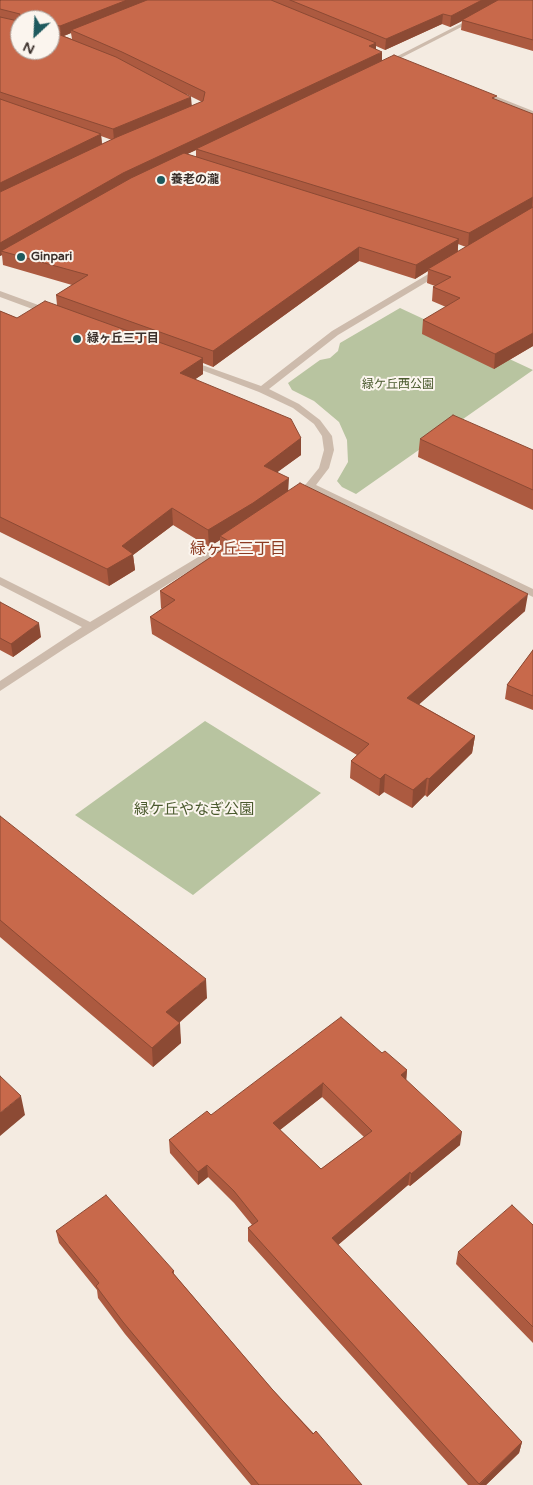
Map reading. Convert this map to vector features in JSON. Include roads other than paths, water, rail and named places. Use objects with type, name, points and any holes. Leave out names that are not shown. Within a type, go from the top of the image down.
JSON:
[{"type":"street","points":[[380,67],[397,60],[483,14]]},
{"type":"street","points":[[388,56],[406,63]]},
{"type":"street","points":[[475,91],[533,114]]},
{"type":"street","points":[[262,390],[335,333],[454,262]]},
{"type":"street","points":[[0,294],[62,317]]},
{"type":"street","points":[[179,360],[262,390],[296,406],[317,422],[327,436],[329,450],[324,468],[310,486],[288,502]]},
{"type":"street","points":[[310,486],[533,592]]},
{"type":"street","points":[[0,687],[91,627],[243,533]]},
{"type":"street","points":[[0,581],[91,627]]},
{"type":"place","name":"養老の瀧","points":[[161,180]]},
{"type":"place","name":"Ginpari","points":[[21,257]]},
{"type":"place","name":"緑ヶ丘三丁目","points":[[77,339]]},
{"type":"district","name":"緑ヶ丘三丁目","points":[[238,550]]},
{"type":"park label","name":"緑ケ丘西公園","points":[[398,385]]},
{"type":"park label","name":"緑ケ丘やなぎ公園","points":[[194,810]]}]
